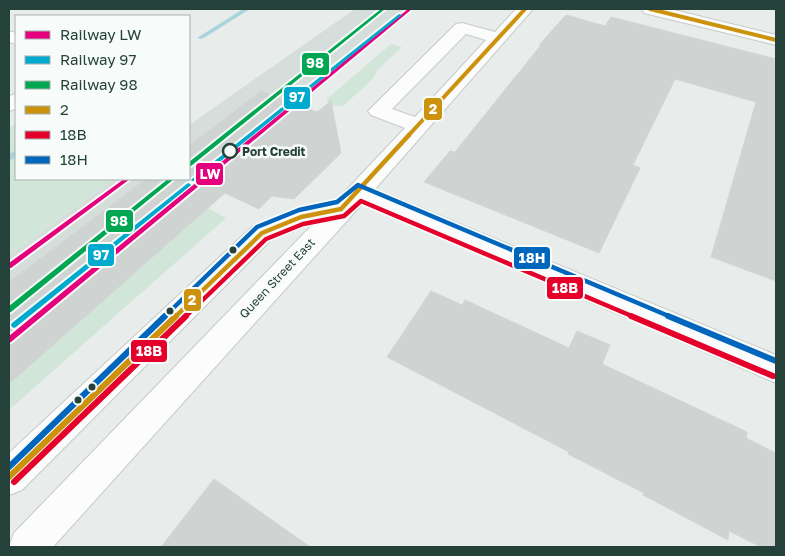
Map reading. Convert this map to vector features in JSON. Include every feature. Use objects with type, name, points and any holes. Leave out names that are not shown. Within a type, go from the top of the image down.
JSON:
[{"type":"street","name":"Queen Street East","points":[[28,547],[419,126],[525,9]]},
{"type":"street","points":[[650,9],[776,40]]},
{"type":"street","points":[[419,126],[378,111],[462,28],[498,38]]},
{"type":"street","points":[[9,477],[262,233],[350,200],[776,369]]},
{"type":"shaded area","points":[[355,9],[415,9],[9,347],[9,255],[113,180],[190,180],[190,124]]},
{"type":"green space","points":[[391,44],[402,47],[378,69],[373,79],[343,106],[329,106],[327,99]]},
{"type":"green space","points":[[15,124],[15,180],[113,180],[9,255],[9,128]]},
{"type":"green space","points":[[208,208],[226,218],[9,410],[9,384]]},
{"type":"building","points":[[566,15],[605,26],[611,17],[776,59],[776,281],[711,257],[756,102],[675,79],[633,165],[640,168],[599,253],[424,182],[450,151],[455,152],[541,45],[539,45]]},
{"type":"building","points":[[261,91],[317,112],[331,101],[341,153],[294,199],[272,196],[259,209],[225,193],[9,384],[9,282],[145,180],[190,180],[190,145]]},
{"type":"building","points":[[431,291],[462,305],[465,300],[569,348],[577,331],[610,345],[602,364],[747,432],[746,438],[776,453],[776,547],[761,547],[729,531],[728,540],[643,495],[644,493],[568,454],[569,452],[387,357]]},
{"type":"building","points":[[214,479],[310,547],[161,547]]},
{"type":"waterway","points":[[200,38],[247,9]]},
{"type":"waterway","points":[[9,158],[15,154]]},
{"type":"rail line","name":"98","points":[[190,164],[383,9]]},
{"type":"rail line","name":"LW","points":[[9,340],[410,9]]},
{"type":"rail line","name":"97","points":[[194,180],[400,15]]},
{"type":"rail line","name":"LW","points":[[9,266],[126,180]]},
{"type":"rail line","name":"98","points":[[9,310],[170,180]]},
{"type":"rail line","name":"97","points":[[14,325],[188,185]]},
{"type":"transit line","name":"2","points":[[341,209],[525,9]]},
{"type":"transit line","name":"2","points":[[650,9],[776,40]]},
{"type":"transit line","name":"18H","points":[[9,467],[257,227],[299,210],[337,202],[358,185],[776,361]]},
{"type":"transit line","name":"18B","points":[[14,482],[266,239],[303,224],[344,216],[361,201],[773,376]]},
{"type":"transit line","name":"2","points":[[9,477],[262,233],[301,217],[341,209]]},
{"type":"place","name":"Port Credit","points":[[230,151]]}]
